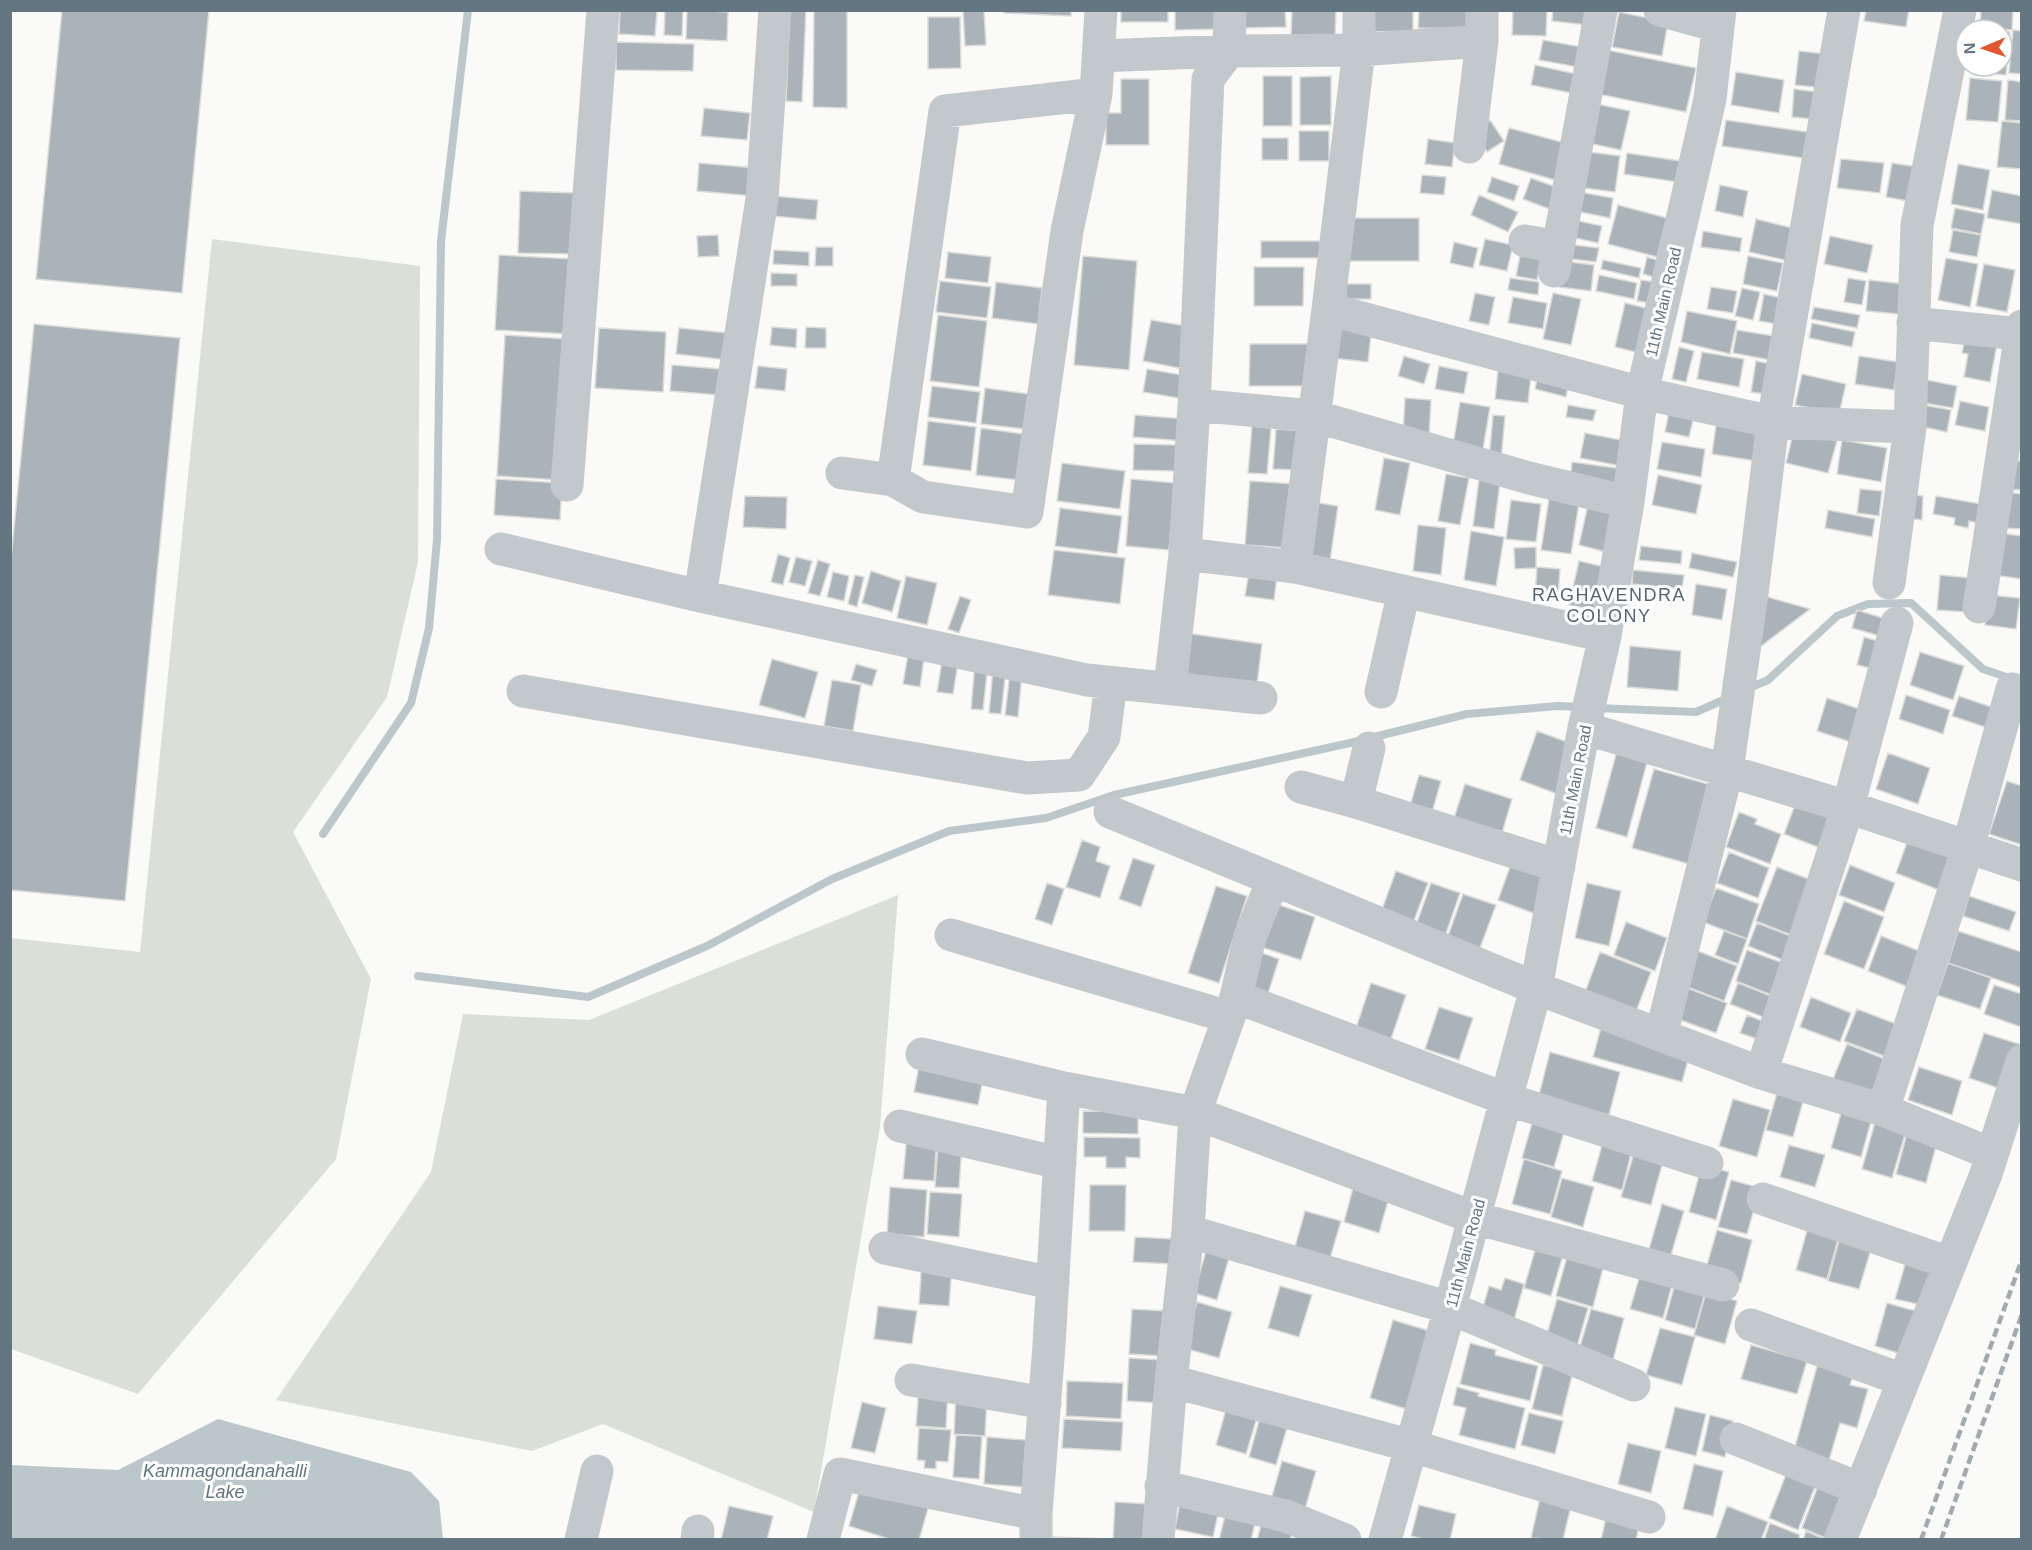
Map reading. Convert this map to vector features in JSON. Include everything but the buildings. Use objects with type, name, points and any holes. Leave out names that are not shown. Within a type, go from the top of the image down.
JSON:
[{"type":"street","points":[[567,485],[603,10]]},
{"type":"street","points":[[700,596],[762,199],[775,10]]},
{"type":"street","points":[[842,473],[893,480],[923,497],[1027,512],[1067,231],[1096,94],[1101,10]]},
{"type":"street","points":[[1170,688],[1185,554],[1208,79],[1229,51],[1230,10]]},
{"type":"street","points":[[1295,567],[1359,50],[1359,10]]},
{"type":"street","points":[[1526,241],[1556,259],[1601,10]]},
{"type":"street","points":[[1660,10],[1719,18]]},
{"type":"street","points":[[1661,1035],[1727,771],[1773,422],[1844,10]]},
{"type":"street","points":[[1889,583],[1910,427],[1917,225],[1960,10]]},
{"type":"street","name":"11th Main Road","points":[[1385,1539],[1475,1218],[1536,988],[1584,728],[1605,636],[1628,502],[1642,393],[1710,99],[1719,18]]},
{"type":"street","points":[[1098,56],[1229,51],[1359,50],[1482,26],[1469,147]]},
{"type":"street","points":[[893,480],[945,111],[1096,94]]},
{"type":"street","points":[[1328,309],[1642,393],[1773,422],[1910,427]]},
{"type":"street","points":[[1913,323],[2021,338],[1979,607]]},
{"type":"street","points":[[1194,405],[1314,416],[1529,478],[1628,502]]},
{"type":"street","points":[[501,549],[700,596],[1087,680],[1261,698]]},
{"type":"street","points":[[1185,554],[1295,567],[1605,636]]},
{"type":"street","points":[[1381,692],[1404,591]]},
{"type":"street","points":[[1761,1073],[1848,807],[1897,622]]},
{"type":"street","points":[[523,691],[1026,778],[1079,775],[1104,737],[1111,683]]},
{"type":"street","points":[[1883,1110],[1968,847],[2012,689]]},
{"type":"street","points":[[1584,728],[1848,807],[2022,865]]},
{"type":"street","points":[[1356,802],[1369,748]]},
{"type":"street","points":[[1301,787],[1559,866]]},
{"type":"street","points":[[1110,812],[1536,988],[1761,1073],[1883,1110],[1992,1154]]},
{"type":"street","points":[[1158,1539],[1171,1381],[1188,1231],[1195,1113],[1233,1007],[1250,937],[1273,880]]},
{"type":"street","points":[[951,934],[1233,1007],[1506,1099],[1707,1163]]},
{"type":"street","points":[[922,1054],[1064,1088],[1195,1113],[1475,1218],[1723,1285]]},
{"type":"street","points":[[1840,1539],[1898,1399],[1903,1380],[1992,1154],[2022,1061]]},
{"type":"street","points":[[823,1539],[840,1474],[1036,1527],[1064,1088]]},
{"type":"street","points":[[900,1126],[1060,1163]]},
{"type":"street","points":[[1763,1199],[1950,1263]]},
{"type":"street","points":[[1188,1231],[1450,1308],[1634,1385]]},
{"type":"street","points":[[885,1248],[1053,1282]]},
{"type":"street","points":[[1751,1325],[1903,1380]]},
{"type":"street","points":[[911,1380],[1045,1403]]},
{"type":"street","points":[[1171,1381],[1412,1446],[1649,1517]]},
{"type":"street","points":[[1736,1438],[1861,1489]]},
{"type":"street","points":[[581,1539],[597,1471]]},
{"type":"street","points":[[1161,1486],[1286,1516],[1345,1539]]},
{"type":"shaded area","points":[[212,239],[420,266],[418,562],[387,697],[293,832],[371,979],[336,1159],[138,1394],[11,1349],[11,938],[140,952]]},
{"type":"shaded area","points":[[898,895],[880,1127],[814,1512],[603,1424],[532,1451],[276,1400],[431,1172],[463,1014],[589,1020]]},
{"type":"water","name":"Kammagondanahalli Lake","points":[[218,1419],[411,1472],[439,1501],[443,1539],[11,1539],[11,1465],[118,1470]]},
{"type":"waterway","points":[[323,834],[411,703],[429,628],[437,540],[441,241],[468,10]]},
{"type":"waterway","points":[[1747,689],[1768,680],[1837,616],[1868,604],[1911,603],[1983,669],[2012,679]]},
{"type":"waterway","points":[[1596,708],[1696,712],[1728,698]]},
{"type":"waterway","points":[[418,976],[588,997],[707,946],[832,879],[949,831],[1046,818],[1114,795],[1350,743],[1467,714],[1557,706],[1581,707]]},
{"type":"railway","points":[[1921,1540],[2022,1259]]},
{"type":"railway","points":[[1941,1540],[2022,1314]]},
{"type":"district","name":"RAGHAVENDRA COLONY","points":[[1609,605]]}]
